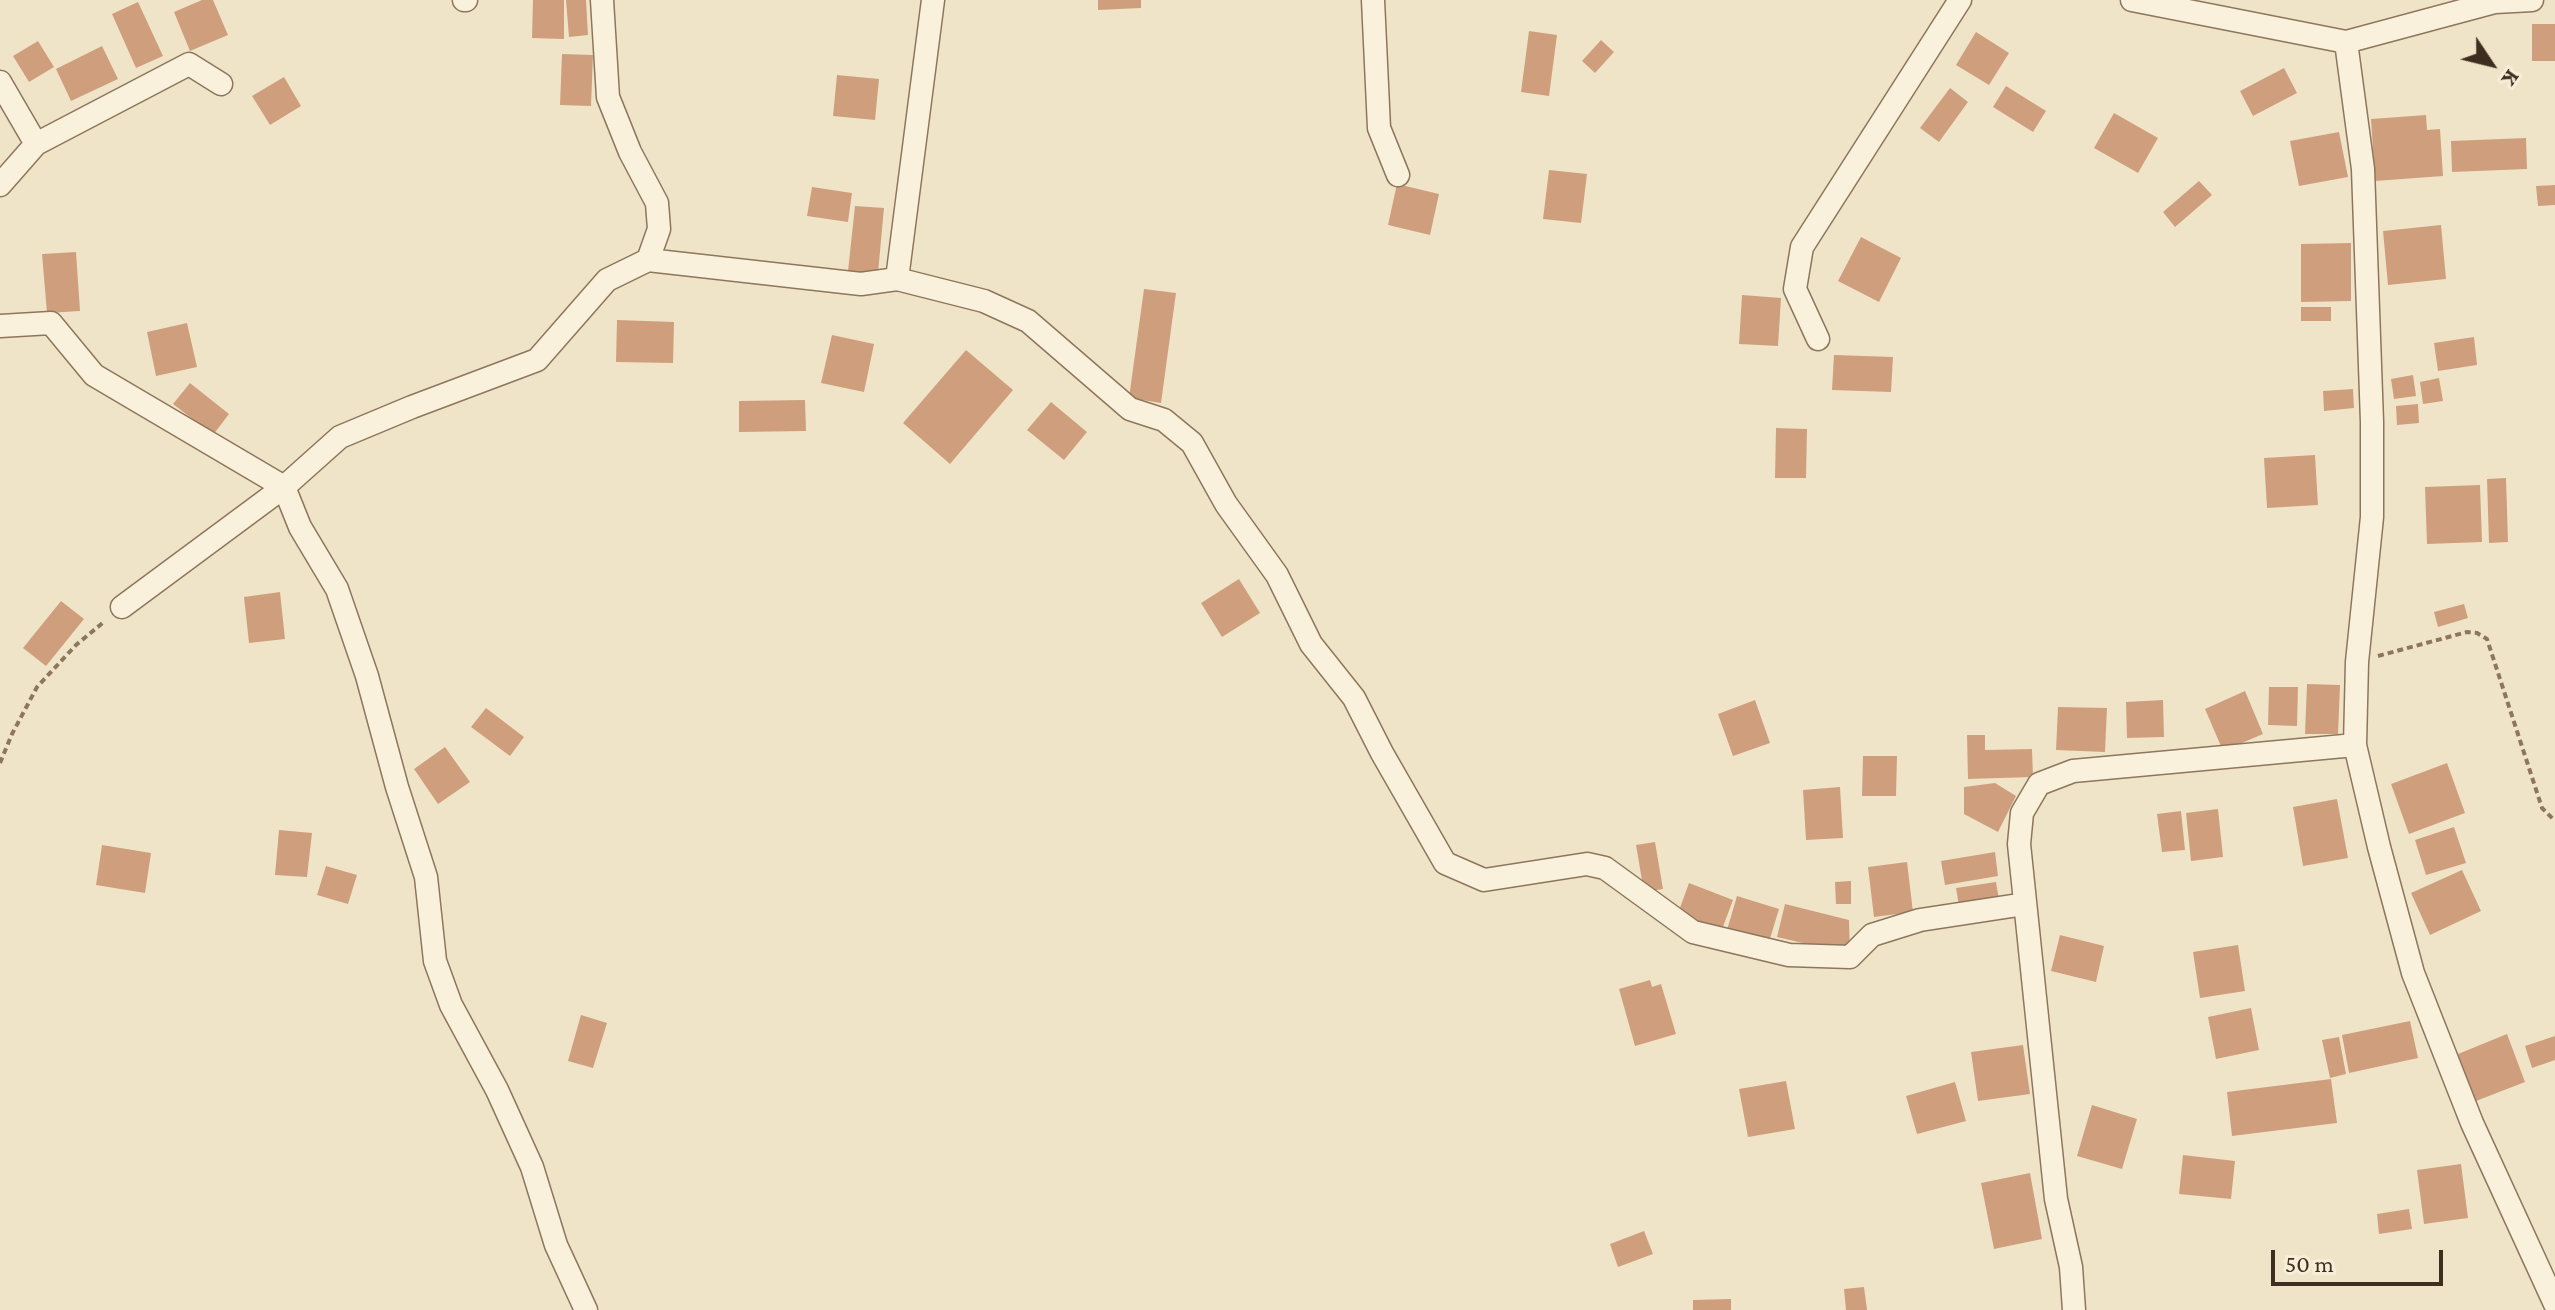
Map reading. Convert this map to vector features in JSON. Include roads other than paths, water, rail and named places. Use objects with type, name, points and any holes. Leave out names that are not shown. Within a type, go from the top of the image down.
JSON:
[{"type":"street","points":[[602,0],[608,97],[630,152],[657,203],[659,229],[648,260]]},
{"type":"street","points":[[897,279],[933,0]]},
{"type":"street","points":[[1373,0],[1379,128],[1398,175]]},
{"type":"street","points":[[1818,339],[1795,289],[1802,247],[1960,0]]},
{"type":"street","points":[[2132,0],[2346,42],[2495,2],[2532,0]]},
{"type":"street","points":[[2346,42],[2363,169],[2372,422],[2372,517],[2357,662],[2355,745],[2413,973],[2472,1123],[2555,1304]]},
{"type":"street","points":[[0,185],[36,144],[189,64],[221,84]]},
{"type":"street","points":[[0,82],[36,144]]},
{"type":"street","points":[[122,607],[284,487],[340,437],[537,360],[607,280],[648,260],[861,284],[897,279],[984,301],[1028,321],[1130,409],[1164,420],[1192,443],[1226,504],[1277,575],[1311,644],[1354,698],[1445,863],[1484,880],[1587,864],[1605,868],[1693,932],[1789,955],[1850,957],[1872,935],[1920,920],[2025,904]]},
{"type":"street","points":[[0,326],[51,323],[94,375],[284,487],[300,527],[337,589],[367,676],[397,787],[426,877],[435,961],[440,976],[451,1005],[497,1090],[532,1167],[556,1245],[586,1310]]},
{"type":"street","points":[[2074,1310],[2071,1267],[2056,1199],[2025,904],[2019,844],[2022,813],[2039,784],[2073,771],[2355,745]]}]
